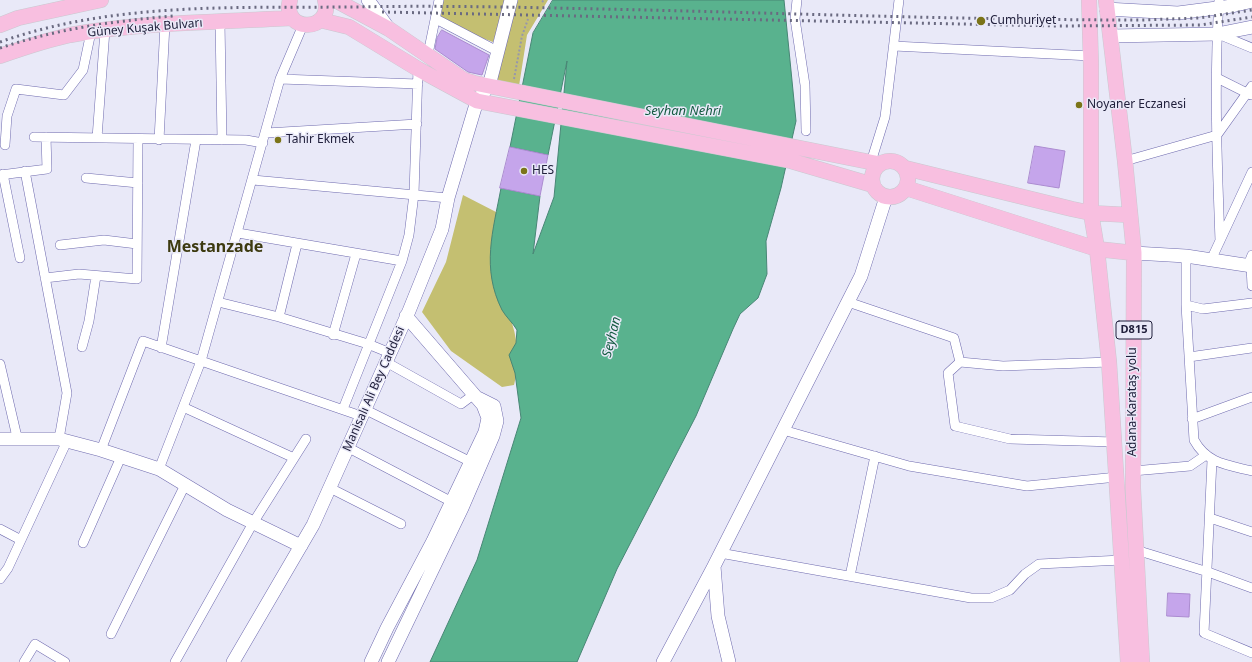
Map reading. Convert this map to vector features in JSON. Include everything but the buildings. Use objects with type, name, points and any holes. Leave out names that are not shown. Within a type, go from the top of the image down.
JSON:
[{"type":"main road","points":[[0,24],[18,18],[101,0]]},
{"type":"main road","points":[[290,0],[289,6],[298,21]]},
{"type":"main road","points":[[324,0],[326,10],[320,20],[349,27],[418,77],[477,101],[792,154],[876,163],[891,161],[901,164],[905,168],[1091,213],[1130,215]]},
{"type":"main road","points":[[334,0],[389,28],[464,80],[489,86],[516,88],[792,154],[873,185]]},
{"type":"main road","points":[[368,0],[389,28]]},
{"type":"main road","points":[[477,101],[489,86],[499,52],[511,0]]},
{"type":"main road","name":"Adana-Karataş yolu","points":[[1089,0],[1091,56],[1091,213],[1097,249],[1109,362],[1128,662]]},
{"type":"main road","points":[[1106,4],[1178,13],[1219,4],[1252,1]]},
{"type":"main road","name":"Adana-Karataş yolu","points":[[1106,4],[1111,36],[1134,253],[1133,470],[1142,662]]},
{"type":"main road","name":"Güney Kuşak Bulvarı","points":[[0,56],[36,44],[98,31],[165,24],[220,22],[298,21],[315,24],[320,20]]},
{"type":"main road","points":[[1111,36],[1217,34],[1252,26]]},
{"type":"main road","name":"Manisalı Ali Bey Caddesi","points":[[232,662],[313,526],[362,413],[388,358],[442,229],[448,198],[477,101]]},
{"type":"main road","points":[[876,163],[873,173],[873,185],[876,191],[886,197],[898,196],[906,188],[908,178],[905,168]]},
{"type":"main road","points":[[906,188],[1097,249],[1251,263]]},
{"type":"main road","points":[[663,662],[784,430],[861,276],[886,197]]},
{"type":"main road","points":[[371,662],[452,502],[485,432],[488,418],[483,405],[406,316]]},
{"type":"main road","points":[[388,662],[462,508],[493,436],[497,421],[494,406],[474,395]]},
{"type":"main road","points":[[0,438],[63,440],[121,456],[159,469],[227,510],[301,546]]},
{"type":"main road","points":[[714,566],[718,616],[729,662]]},
{"type":"street","points":[[428,54],[439,0]]},
{"type":"street","points":[[796,0],[795,19],[805,85],[806,131]]},
{"type":"street","points":[[876,163],[885,117],[899,0]]},
{"type":"street","points":[[1219,4],[1217,34],[1217,135],[1220,241]]},
{"type":"street","points":[[436,19],[499,52]]},
{"type":"street","points":[[159,469],[201,361],[253,180],[280,79],[298,21]]},
{"type":"street","points":[[220,22],[222,140]]},
{"type":"street","points":[[159,140],[165,24]]},
{"type":"street","points":[[97,138],[98,31]]},
{"type":"street","points":[[5,145],[7,116],[16,89],[64,95],[83,70],[98,31]]},
{"type":"street","points":[[1217,34],[1252,48]]},
{"type":"street","points":[[894,46],[1091,56]]},
{"type":"street","points":[[280,79],[418,77],[414,194],[409,235],[402,261],[343,409]]},
{"type":"street","points":[[1125,161],[1217,135],[1250,91],[1217,78]]},
{"type":"street","points":[[266,133],[417,124]]},
{"type":"street","points":[[34,137],[159,140],[246,140],[263,143]]},
{"type":"street","points":[[20,258],[1,174],[47,169],[46,137]]},
{"type":"street","points":[[45,278],[79,274],[136,279],[138,139]]},
{"type":"street","points":[[161,348],[196,140]]},
{"type":"street","points":[[0,579],[8,568],[21,540],[63,440],[67,393],[25,171]]},
{"type":"street","points":[[1211,260],[1252,172]]},
{"type":"street","points":[[86,178],[138,183]]},
{"type":"street","points":[[253,180],[448,198]]},
{"type":"street","points":[[238,233],[402,261]]},
{"type":"street","points":[[60,244],[104,240],[137,244]]},
{"type":"street","points":[[279,317],[297,244]]},
{"type":"street","points":[[333,334],[356,254]]},
{"type":"street","points":[[1186,256],[1186,305],[1194,440],[1200,451],[1209,458],[1252,471]]},
{"type":"street","points":[[1251,263],[1252,286]]},
{"type":"street","points":[[82,347],[89,321],[96,276]]},
{"type":"street","points":[[218,302],[279,317],[368,344],[461,404],[474,395]]},
{"type":"street","points":[[848,302],[954,338],[960,362]]},
{"type":"street","points":[[1186,305],[1204,309],[1252,303]]},
{"type":"street","points":[[101,450],[142,341],[343,409],[362,413],[471,462]]},
{"type":"street","points":[[1189,357],[1252,348]]},
{"type":"street","points":[[1109,362],[1003,366],[960,362],[948,373],[955,426],[1010,439],[1115,442]]},
{"type":"street","points":[[0,364],[16,438]]},
{"type":"street","points":[[1192,419],[1252,396]]},
{"type":"street","points":[[183,407],[294,458]]},
{"type":"street","points":[[784,430],[909,466],[1027,486],[1117,477]]},
{"type":"street","points":[[175,662],[253,523],[306,439]]},
{"type":"street","points":[[348,447],[452,502]]},
{"type":"street","points":[[83,543],[121,456]]},
{"type":"street","points":[[850,576],[875,456]]},
{"type":"street","points":[[1133,470],[1190,466],[1209,458]]},
{"type":"street","points":[[1209,458],[1210,518],[1204,633],[1252,653]]},
{"type":"street","points":[[111,634],[185,485]]},
{"type":"street","points":[[330,488],[401,524]]},
{"type":"street","points":[[1210,518],[1252,532]]},
{"type":"street","points":[[0,529],[21,540]]},
{"type":"street","points":[[1136,550],[1208,572],[1252,588]]},
{"type":"street","points":[[720,553],[971,598],[991,598],[1010,590],[1025,574],[1039,564],[1122,560]]},
{"type":"street","points":[[24,662],[35,644],[65,662]]},
{"type":"path","points":[[516,88],[522,36],[528,19]]},
{"type":"shaded area","points":[[441,0],[508,0],[493,42],[438,22]]},
{"type":"shaded area","points":[[514,0],[548,0],[527,35],[519,86],[497,80]]},
{"type":"shaded area","points":[[463,195],[498,213],[495,282],[499,300],[509,315],[512,323],[516,341],[517,368],[514,385],[502,387],[451,351],[422,312],[446,262]]},
{"type":"water","points":[[553,0],[784,0],[796,121],[781,188],[766,241],[767,274],[758,298],[740,314],[696,416],[617,569],[577,662],[430,662],[477,560],[521,418],[515,373],[509,355],[516,343],[517,330],[502,310],[492,279],[490,264],[492,234],[501,188],[540,196],[533,254],[554,197],[567,61],[548,155],[510,147],[533,33]]},
{"type":"railway","points":[[0,42],[43,29],[86,20],[130,14],[219,8],[426,6],[500,7],[1079,20],[1199,18],[1252,10]]},
{"type":"railway","points":[[382,12],[1058,26],[1200,25],[1252,17]]},
{"type":"railway","points":[[0,48],[21,41],[85,27],[129,20],[173,16]]},
{"type":"place","name":"Cumhuriyet","points":[[981,21]]},
{"type":"place","name":"Noyaner Eczanesi","points":[[1079,105]]},
{"type":"place","name":"Tahir Ekmek","points":[[278,140]]},
{"type":"place","name":"HES","points":[[524,171]]},
{"type":"district","name":"Mestanzade","points":[[215,247]]},
{"type":"water label","name":"Seyhan Nehri","points":[[683,111]]},
{"type":"water label","name":"Seyhan","points":[[612,337]]}]
